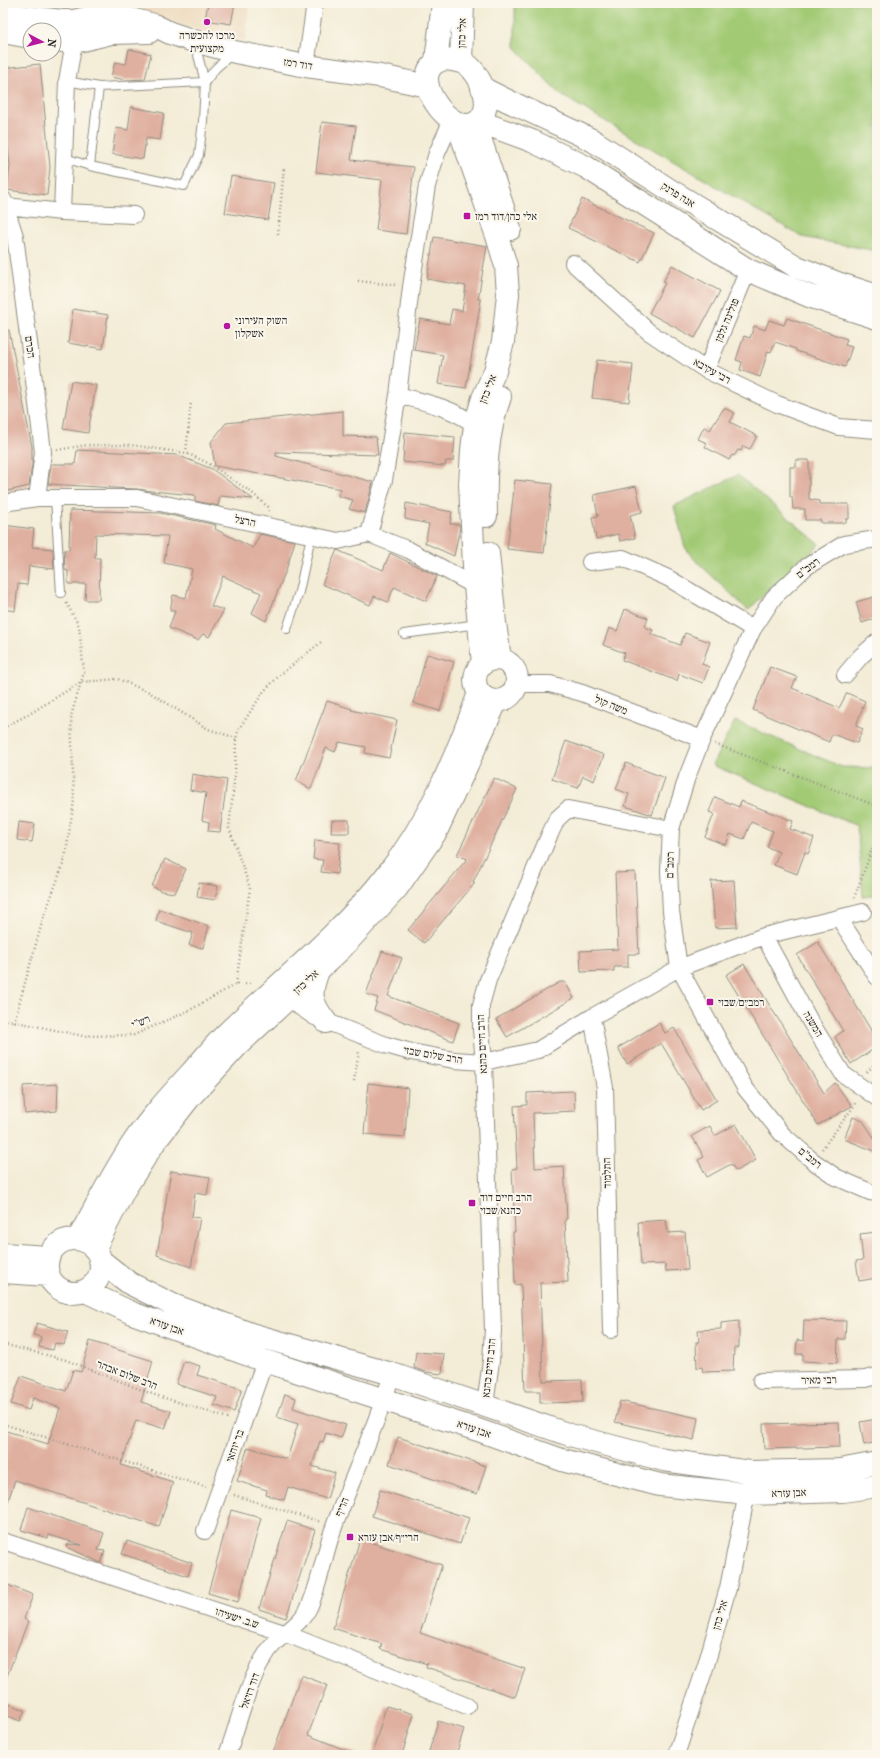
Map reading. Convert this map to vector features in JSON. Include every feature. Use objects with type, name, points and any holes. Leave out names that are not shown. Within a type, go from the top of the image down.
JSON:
[{"type":"street","points":[[306,66],[315,3]]},
{"type":"street","name":"אלי כהן","points":[[436,61],[443,3]]},
{"type":"street","name":"אלי כהן","points":[[461,62],[463,3]]},
{"type":"street","name":"דוד רמז","points":[[3,14],[62,22],[74,21],[99,15],[138,20],[194,41],[235,52],[306,66],[380,76],[428,86]]},
{"type":"street","points":[[3,32],[22,35]]},
{"type":"street","name":"דוד רמז","points":[[64,41],[111,33],[170,33]]},
{"type":"street","points":[[62,212],[67,81],[64,41]]},
{"type":"street","points":[[475,586],[410,550],[369,534],[384,480],[398,395],[411,287],[427,186],[437,153],[465,122],[485,107],[485,98],[482,88],[475,74],[466,64],[445,60],[436,61],[430,66],[427,76],[428,86],[436,104],[465,122],[532,141],[586,167],[748,270],[809,296],[877,318]]},
{"type":"street","name":"אנה פרנק","points":[[482,88],[592,140],[673,192],[797,268],[877,296]]},
{"type":"street","name":"אלי כהן","points":[[465,122],[506,266],[508,294],[503,342],[495,371],[483,398],[475,425],[470,484],[478,624],[492,661]]},
{"type":"street","name":"אלי כהן","points":[[465,122],[511,233],[522,289],[522,316],[518,341],[494,413],[488,442],[486,470],[492,661]]},
{"type":"street","points":[[4,202],[62,212],[134,215]]},
{"type":"street","name":"הכרם","points":[[4,202],[15,236],[43,452],[37,498]]},
{"type":"street","name":"רבי עקיבא","points":[[573,264],[649,332],[706,370],[777,404],[839,427],[877,430]]},
{"type":"street","name":"פולינה גלמן","points":[[706,370],[748,270]]},
{"type":"street","points":[[398,395],[441,406],[466,418],[475,425]]},
{"type":"street","name":"הרצל","points":[[3,503],[37,498],[137,498],[338,541],[369,534]]},
{"type":"street","name":"רמב\"ם","points":[[877,539],[844,544],[806,567],[774,597],[753,629],[702,739],[687,777],[672,829],[669,870],[671,911],[679,968],[745,1088],[782,1134],[813,1161],[836,1177],[870,1192],[877,1193]]},
{"type":"street","points":[[590,562],[623,558],[668,578],[753,629]]},
{"type":"street","points":[[845,675],[861,656],[877,642]]},
{"type":"street","points":[[492,661],[506,661],[514,668],[518,678],[517,684],[515,690],[507,699],[488,698],[475,681],[476,674],[492,661]]},
{"type":"street","name":"משה קול","points":[[517,684],[550,684],[582,693],[702,739]]},
{"type":"street","name":"אלי כהן","points":[[284,991],[320,969],[341,949],[397,888],[436,832],[488,698]]},
{"type":"street","name":"אלי כהן","points":[[91,1249],[124,1190],[154,1143],[190,1097],[237,1046],[335,932],[385,877],[420,828],[440,790],[461,743],[488,698]]},
{"type":"street","name":"הרב חיים כהנא","points":[[485,1404],[491,1362],[493,1330],[484,1062],[481,1028],[481,1005],[488,980],[557,819],[568,809],[672,829]]},
{"type":"street","points":[[850,915],[877,977]]},
{"type":"street","name":"הרב שלום שבזי","points":[[284,991],[300,1007],[326,1022],[386,1046],[454,1060],[484,1062],[538,1050],[592,1017],[679,968],[764,936],[850,915]]},
{"type":"street","name":"המשנה","points":[[764,936],[810,1022],[843,1074],[871,1094]]},
{"type":"street","points":[[320,969],[313,987],[312,997],[317,1011],[326,1022]]},
{"type":"street","name":"התלמוד","points":[[592,1017],[605,1088],[612,1330]]},
{"type":"street","points":[[71,1239],[91,1249],[101,1269],[93,1286],[85,1291],[70,1294],[63,1291],[51,1282],[48,1266],[57,1245],[71,1239]]},
{"type":"street","name":"אבן עזרא","points":[[91,1249],[129,1282],[174,1305],[252,1334],[392,1374],[485,1404],[570,1434],[664,1460],[750,1472],[840,1470],[877,1463]]},
{"type":"street","points":[[3,1254],[48,1266]]},
{"type":"street","points":[[3,1272],[48,1266]]},
{"type":"street","name":"אבן עזרא","points":[[85,1291],[132,1313],[265,1362],[385,1399],[562,1460],[660,1485],[748,1494],[843,1491],[877,1486]]},
{"type":"street","name":"בר יוחאי","points":[[205,1531],[265,1362]]},
{"type":"street","name":"הריף","points":[[284,1633],[300,1622],[310,1606],[335,1526],[385,1399],[392,1374]]},
{"type":"street","name":"רבי מאיר","points":[[760,1381],[865,1379],[877,1376]]},
{"type":"street","name":"אלי כהן","points":[[676,1755],[706,1665],[728,1588],[748,1494],[750,1472]]},
{"type":"street","name":"ש.ב. ישעיהו","points":[[3,1541],[284,1633],[467,1706]]},
{"type":"street","name":"דוד רזיאל","points":[[227,1755],[254,1674],[269,1650],[284,1633]]},
{"type":"lane","points":[[65,158],[90,166],[184,186],[199,155],[205,82],[194,41]]},
{"type":"lane","points":[[67,81],[99,87],[205,82],[216,68],[235,52]]},
{"type":"lane","points":[[90,166],[99,87]]},
{"type":"lane","points":[[55,498],[61,593]]},
{"type":"lane","points":[[287,629],[299,592],[311,536]]},
{"type":"lane","points":[[404,634],[478,624]]},
{"type":"path","points":[[278,234],[284,168]]},
{"type":"path","points":[[358,281],[411,287]]},
{"type":"path","points":[[186,453],[191,402]]},
{"type":"path","points":[[43,452],[87,445],[131,445],[186,453],[208,463],[251,492],[268,507],[276,528]]},
{"type":"path","points":[[14,1022],[43,919],[65,859],[74,801],[71,716],[84,672],[79,626],[61,593]]},
{"type":"path","points":[[236,984],[250,888],[229,828],[235,774],[236,738],[239,729],[264,691],[280,675],[321,642]]},
{"type":"path","points":[[3,728],[32,713],[81,682],[118,679],[149,692],[208,729],[236,738]]},
{"type":"path","points":[[702,739],[877,806]]},
{"type":"path","points":[[850,915],[877,836]]},
{"type":"path","name":"רש\"י","points":[[3,1019],[83,1036],[134,1035],[190,1010],[236,984],[284,991]]},
{"type":"path","points":[[3,1027],[3,1043]]},
{"type":"path","points":[[354,1081],[357,1060]]},
{"type":"path","points":[[813,1161],[871,1094]]},
{"type":"path","name":"הרב שלום אבהר","points":[[3,1344],[66,1360],[152,1394],[244,1424]]},
{"type":"path","points":[[3,1424],[335,1526]]},
{"type":"shaded area","name":"מרכז להכשרה מקצועית","points":[[88,3],[250,3],[245,41]]},
{"type":"green space","points":[[515,3],[877,3],[877,251],[802,237],[561,95],[515,47]]},
{"type":"green space","points":[[738,475],[819,544],[807,559],[787,574],[748,610],[692,557],[685,547],[674,506]]},
{"type":"green space","points":[[735,721],[842,767],[877,768],[877,895],[863,897],[857,826],[712,765]]},
{"type":"building","points":[[208,3],[235,3],[231,24],[205,20]]},
{"type":"building","points":[[129,49],[151,54],[145,79],[126,80],[111,77],[115,62],[126,64]]},
{"type":"building","points":[[40,64],[50,167],[47,195],[7,190],[10,166],[3,98],[3,68]]},
{"type":"building","points":[[131,107],[164,113],[160,140],[146,138],[143,159],[112,154],[116,128],[128,130]]},
{"type":"building","points":[[322,122],[356,126],[351,160],[414,167],[406,234],[376,230],[382,180],[316,172]]},
{"type":"building","points":[[231,176],[274,183],[268,220],[225,213]]},
{"type":"building","points":[[582,199],[654,233],[640,262],[568,228]]},
{"type":"building","points":[[434,237],[487,246],[478,299],[481,300],[466,388],[438,384],[443,355],[414,350],[420,319],[449,324],[452,309],[462,311],[466,286],[427,279]]},
{"type":"building","points":[[672,265],[720,291],[695,338],[649,313],[665,283],[663,282]]},
{"type":"building","points":[[73,309],[108,315],[103,349],[68,343]]},
{"type":"building","points":[[787,318],[847,339],[845,345],[852,347],[845,367],[796,351],[796,349],[775,342],[771,352],[768,351],[760,377],[740,370],[742,362],[736,360],[744,336],[750,338],[754,326],[765,330],[769,320],[784,325]]},
{"type":"building","points":[[9,330],[32,447],[32,465],[29,486],[3,492],[3,331]]},
{"type":"building","points":[[597,360],[633,364],[629,402],[592,398]]},
{"type":"building","points":[[71,381],[96,385],[88,433],[63,429]]},
{"type":"building","points":[[724,408],[735,413],[730,422],[757,436],[750,449],[743,446],[741,451],[738,450],[729,460],[705,447],[707,443],[698,439],[704,427],[710,430]]},
{"type":"building","points":[[343,411],[343,436],[376,437],[378,455],[276,452],[276,456],[373,482],[365,513],[349,509],[353,500],[338,496],[341,489],[215,466],[211,442],[226,423]]},
{"type":"building","points":[[405,432],[455,437],[453,461],[446,461],[445,466],[403,462]]},
{"type":"building","points":[[77,450],[177,455],[212,469],[253,499],[220,496],[218,506],[195,501],[195,495],[137,489],[48,484],[51,464],[75,464]]},
{"type":"building","points":[[796,460],[809,460],[809,499],[819,501],[819,504],[849,504],[849,519],[846,519],[846,523],[821,523],[821,520],[805,520],[805,509],[793,509],[792,497],[790,497],[790,467],[796,467]]},
{"type":"building","points":[[515,480],[552,484],[544,553],[507,549]]},
{"type":"building","points":[[636,486],[642,512],[630,515],[635,538],[620,541],[618,534],[596,539],[592,517],[598,516],[594,495]]},
{"type":"building","points":[[406,503],[452,512],[450,524],[459,524],[460,527],[454,556],[425,543],[429,524],[405,519]]},
{"type":"building","points":[[70,510],[160,513],[216,525],[215,529],[253,548],[260,534],[295,541],[286,570],[266,621],[252,613],[261,593],[223,576],[211,606],[224,610],[209,637],[203,634],[198,640],[169,628],[175,611],[170,611],[173,595],[186,598],[192,569],[164,563],[168,536],[96,534],[95,558],[100,558],[99,600],[85,600],[86,584],[68,584],[68,571],[65,570],[64,550],[69,550]]},
{"type":"building","points":[[3,525],[34,529],[32,547],[53,549],[54,569],[29,566],[27,585],[18,584],[15,611],[3,609]]},
{"type":"building","points":[[337,550],[383,570],[390,553],[437,576],[426,601],[394,587],[388,602],[374,596],[370,605],[322,584]]},
{"type":"building","points":[[877,596],[877,618],[862,623],[856,602]]},
{"type":"building","points":[[625,609],[648,618],[645,627],[653,630],[651,634],[680,645],[685,633],[710,642],[702,664],[709,667],[703,683],[679,674],[677,681],[622,660],[625,653],[603,645],[609,628],[617,631]]},
{"type":"building","points":[[427,654],[454,662],[440,711],[413,703]]},
{"type":"building","points":[[770,667],[797,677],[792,688],[839,708],[847,693],[865,701],[856,726],[863,729],[857,743],[832,734],[829,742],[753,710]]},
{"type":"building","points":[[327,701],[352,709],[351,710],[397,720],[389,758],[365,753],[366,747],[339,742],[335,752],[326,748],[311,789],[296,781]]},
{"type":"building","points":[[566,741],[604,755],[594,781],[583,776],[578,788],[552,779]]},
{"type":"building","points":[[626,763],[665,778],[652,815],[625,806],[629,794],[616,789]]},
{"type":"building","points":[[192,774],[227,780],[220,832],[208,831],[209,822],[202,820],[206,793],[190,790]]},
{"type":"building","points":[[494,778],[517,789],[473,882],[475,883],[424,943],[408,930],[467,859],[457,855]]},
{"type":"building","points":[[715,797],[739,807],[741,801],[793,821],[790,829],[814,838],[808,854],[805,852],[797,874],[774,865],[779,852],[767,847],[773,831],[751,822],[744,839],[730,834],[726,845],[705,837],[714,814],[709,812]]},
{"type":"building","points":[[332,820],[349,820],[349,833],[331,833]]},
{"type":"building","points":[[19,822],[35,824],[32,842],[17,840]]},
{"type":"building","points":[[315,840],[340,843],[337,874],[321,872],[323,860],[313,859]]},
{"type":"building","points":[[165,859],[186,869],[175,893],[161,891],[152,886]]},
{"type":"building","points":[[635,872],[639,954],[628,954],[628,967],[614,967],[614,971],[581,972],[580,951],[618,949],[615,873]]},
{"type":"building","points":[[734,880],[737,927],[715,928],[711,881]]},
{"type":"building","points":[[199,883],[218,886],[215,900],[197,897]]},
{"type":"building","points":[[159,909],[209,926],[203,948],[189,945],[193,933],[156,921]]},
{"type":"building","points":[[818,942],[872,1032],[877,1029],[877,1047],[851,1064],[835,1037],[843,1031],[797,955]]},
{"type":"building","points":[[382,951],[402,958],[388,996],[459,1023],[453,1041],[374,1010],[378,998],[366,994]]},
{"type":"building","points":[[744,964],[824,1093],[835,1083],[852,1106],[818,1125],[726,975]]},
{"type":"building","points":[[560,982],[565,982],[574,998],[507,1037],[496,1019]]},
{"type":"building","points":[[659,1023],[665,1033],[674,1028],[717,1100],[701,1110],[661,1043],[627,1064],[618,1048]]},
{"type":"building","points":[[368,1083],[408,1088],[405,1137],[364,1134]]},
{"type":"building","points":[[58,1084],[57,1111],[25,1114],[23,1086]]},
{"type":"building","points":[[574,1091],[575,1111],[533,1113],[535,1168],[564,1166],[567,1219],[565,1219],[568,1282],[540,1283],[543,1381],[582,1380],[583,1402],[540,1403],[540,1391],[525,1391],[521,1284],[515,1285],[513,1232],[515,1232],[512,1169],[517,1168],[514,1106],[527,1105],[527,1093]]},
{"type":"building","points":[[853,1117],[863,1121],[877,1142],[877,1152],[844,1139]]},
{"type":"building","points":[[736,1124],[756,1160],[736,1171],[731,1164],[707,1177],[698,1160],[704,1157],[692,1136],[710,1126],[715,1136]]},
{"type":"building","points":[[171,1171],[210,1177],[207,1195],[195,1193],[192,1217],[200,1218],[191,1267],[157,1255]]},
{"type":"building","points":[[666,1220],[668,1233],[685,1232],[688,1270],[666,1271],[665,1264],[641,1265],[638,1222]]},
{"type":"building","points":[[877,1232],[877,1278],[859,1281],[856,1261],[863,1260],[860,1234]]},
{"type":"building","points":[[804,1320],[846,1321],[845,1339],[838,1339],[837,1363],[803,1361],[803,1354],[796,1354],[797,1340],[803,1341]]},
{"type":"building","points":[[739,1321],[739,1348],[734,1348],[733,1371],[703,1372],[702,1367],[697,1368],[696,1342],[699,1342],[698,1330],[721,1329],[721,1323]]},
{"type":"building","points":[[37,1323],[68,1332],[64,1345],[55,1343],[53,1350],[39,1347],[41,1337],[33,1335]]},
{"type":"building","points":[[90,1341],[153,1361],[141,1402],[171,1411],[165,1429],[136,1420],[121,1465],[173,1482],[159,1527],[15,1480],[5,1510],[3,1509],[3,1430],[48,1444],[60,1408],[33,1398],[29,1410],[11,1404],[21,1376],[66,1391],[73,1370],[81,1372]]},
{"type":"building","points":[[416,1352],[444,1354],[442,1374],[426,1372],[414,1368]]},
{"type":"building","points":[[184,1361],[200,1366],[197,1375],[242,1389],[234,1412],[214,1405],[217,1397],[176,1384]]},
{"type":"building","points":[[285,1394],[296,1398],[293,1408],[346,1425],[341,1438],[326,1433],[323,1442],[320,1441],[312,1466],[335,1473],[327,1499],[288,1487],[284,1500],[266,1495],[267,1490],[237,1481],[248,1447],[287,1459],[298,1424],[277,1417]]},
{"type":"building","points":[[620,1401],[698,1418],[694,1440],[615,1422]]},
{"type":"building","points":[[877,1419],[877,1442],[864,1445],[860,1422]]},
{"type":"building","points":[[839,1422],[840,1447],[764,1449],[763,1424]]},
{"type":"building","points":[[398,1437],[486,1466],[477,1494],[389,1464]]},
{"type":"building","points":[[380,1490],[469,1518],[460,1544],[372,1516]]},
{"type":"building","points":[[28,1507],[104,1533],[98,1550],[105,1551],[101,1563],[67,1547],[68,1544],[82,1545],[49,1535],[48,1538],[21,1530]]},
{"type":"building","points":[[231,1510],[261,1518],[238,1602],[208,1593]]},
{"type":"building","points":[[287,1521],[315,1530],[286,1618],[259,1609]]},
{"type":"building","points":[[360,1539],[442,1565],[420,1633],[525,1669],[515,1697],[426,1667],[427,1664],[380,1649],[382,1644],[333,1628]]},
{"type":"building","points":[[127,1541],[192,1563],[188,1576],[122,1554]]},
{"type":"building","points":[[3,1583],[33,1595],[24,1619],[28,1621],[4,1684]]},
{"type":"building","points":[[301,1675],[327,1685],[308,1735],[358,1755],[272,1755]]},
{"type":"building","points":[[3,1702],[25,1710],[20,1721],[3,1714]]},
{"type":"building","points":[[386,1706],[414,1714],[402,1755],[372,1755]]},
{"type":"building","points":[[438,1721],[464,1729],[456,1755],[428,1755]]},
{"type":"place","name":"מרכז להכשרה מקצועית","points":[[207,22]]},
{"type":"place","name":"אלי כהן/דוד רמז","points":[[467,216]]},
{"type":"place","name":"השוק העירוני אשקלון","points":[[227,326]]},
{"type":"place","name":"רמב״ם/שבזי","points":[[710,1002]]},
{"type":"place","name":"הרב חיים דוד כהנא/שבזי","points":[[472,1203]]},
{"type":"place","name":"הרי״ף/אבן עזרא","points":[[350,1537]]}]
